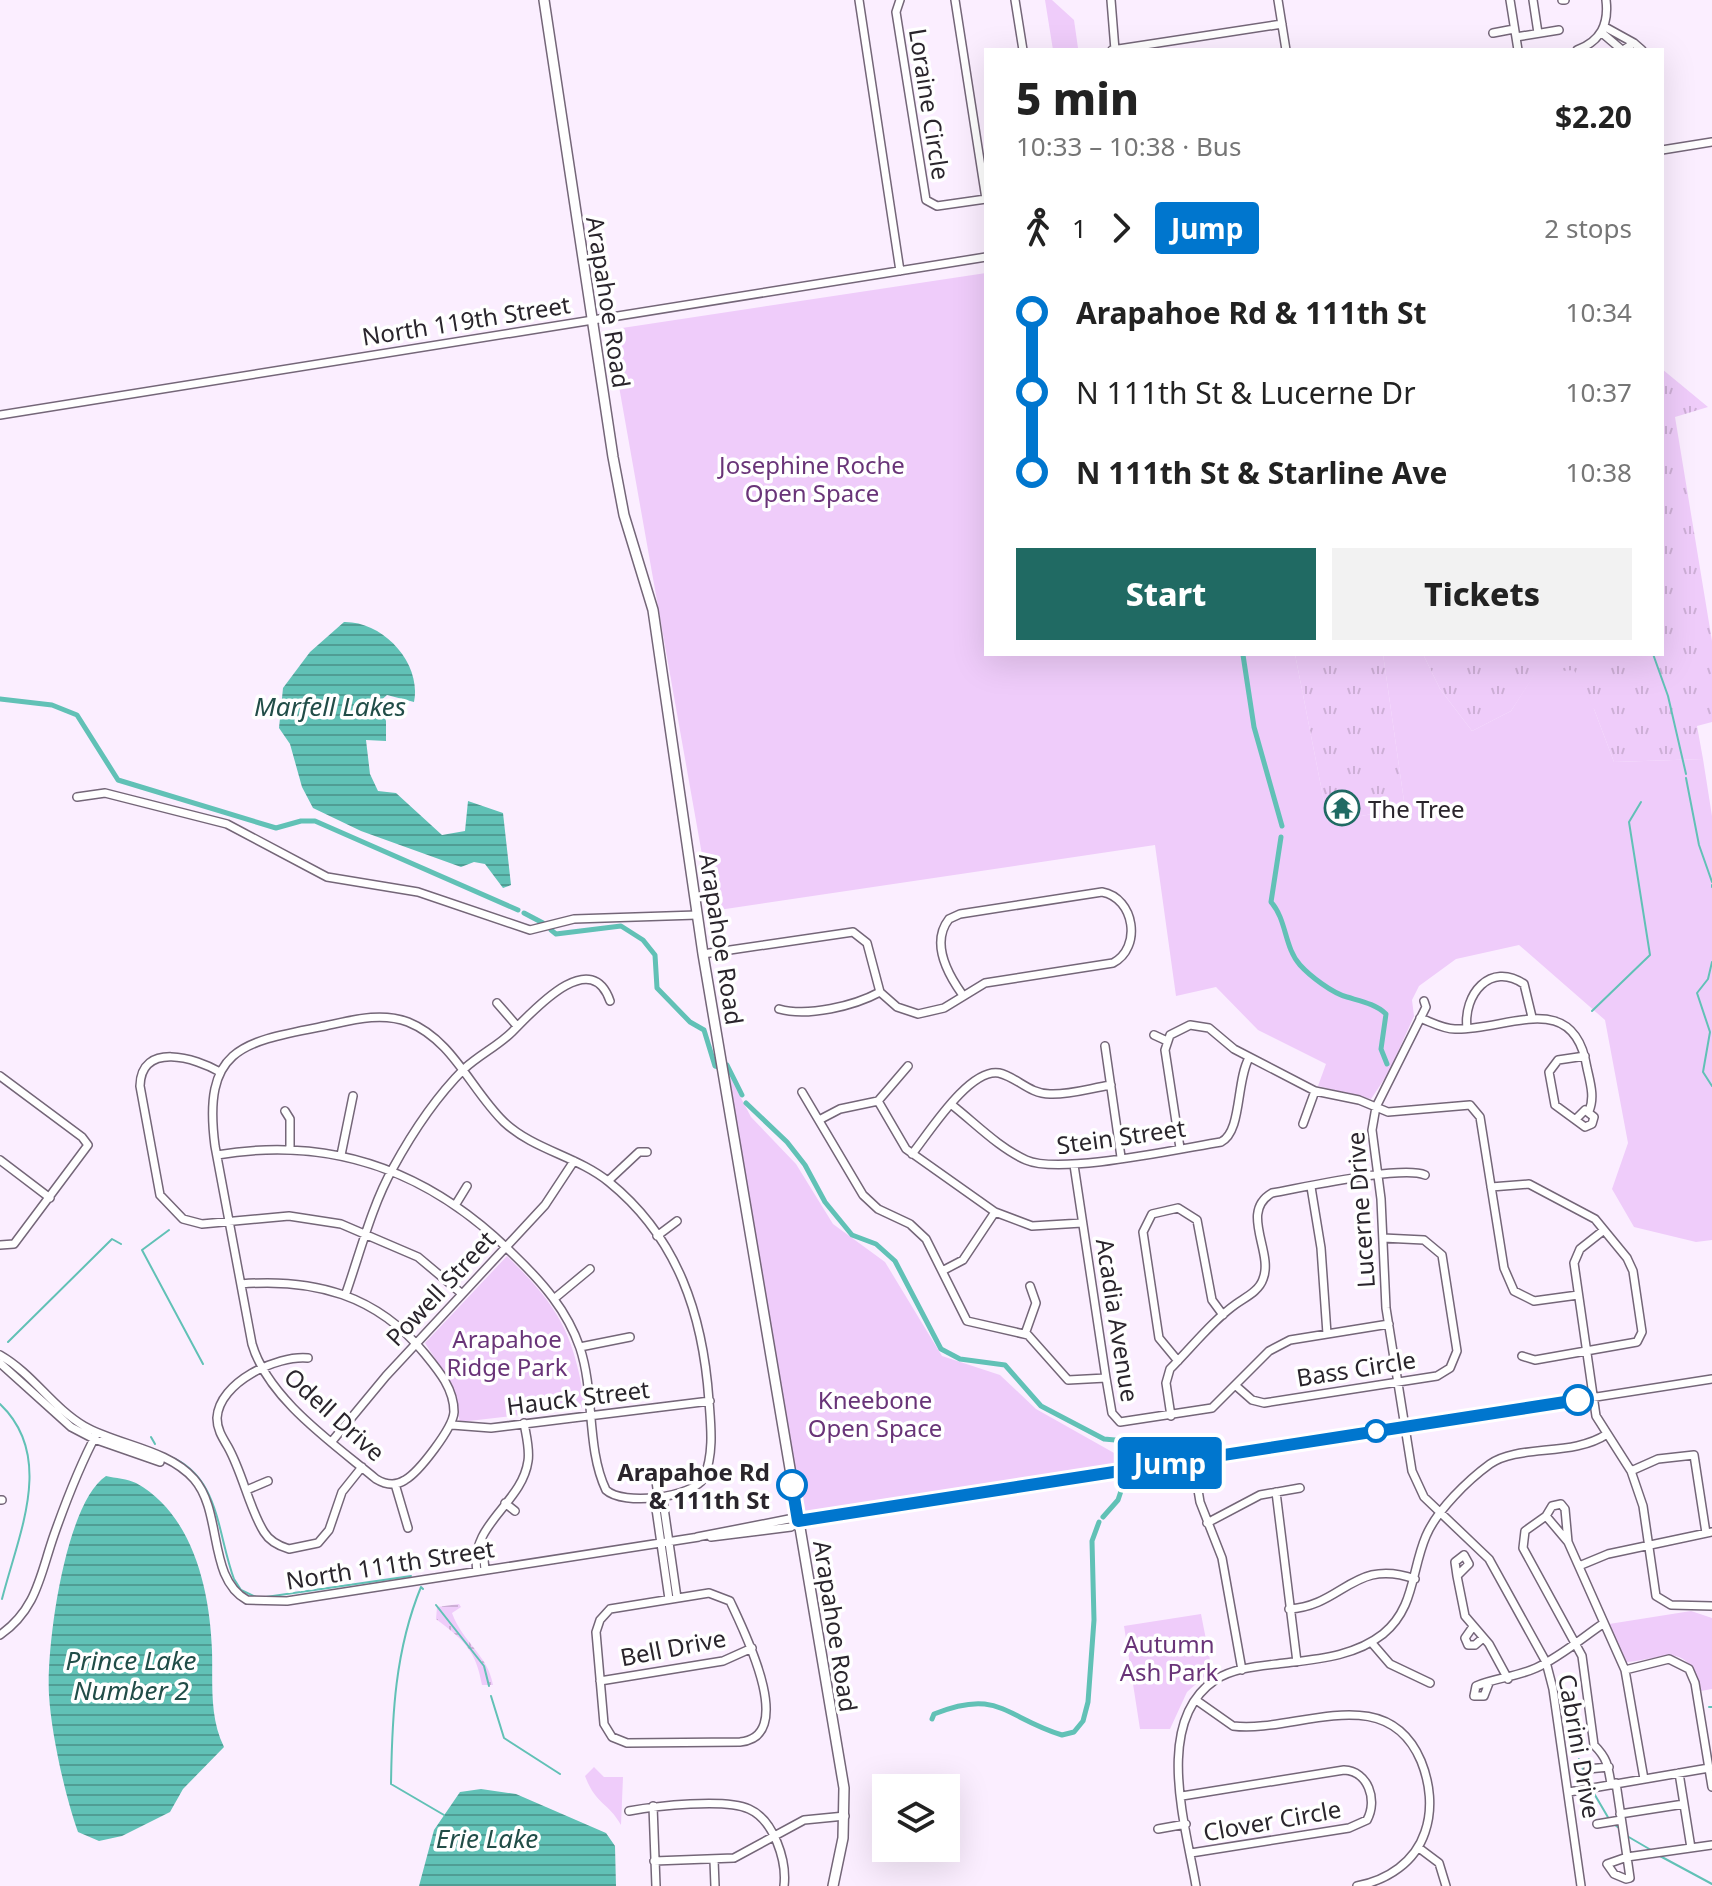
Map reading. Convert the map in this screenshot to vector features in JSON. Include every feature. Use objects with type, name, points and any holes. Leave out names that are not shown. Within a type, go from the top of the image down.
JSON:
[{"type":"main road","name":"Arapahoe Road","points":[[544,0],[591,320],[624,515],[653,610],[703,954],[842,1779],[845,1816],[833,1886]]},
{"type":"street","points":[[859,0],[900,271]]},
{"type":"street","name":"Loraine Circle","points":[[900,0],[896,12],[926,200],[937,206],[984,199]]},
{"type":"street","points":[[955,0],[984,186]]},
{"type":"street","points":[[1015,0],[1023,48]]},
{"type":"street","points":[[1111,0],[1114,48]]},
{"type":"street","points":[[1278,0],[1286,48]]},
{"type":"street","points":[[1510,0],[1518,48]]},
{"type":"street","points":[[1533,0],[1538,33]]},
{"type":"street","points":[[1580,48],[1603,30],[1608,0]]},
{"type":"street","points":[[1127,48],[1282,24]]},
{"type":"street","points":[[1493,33],[1559,30]]},
{"type":"street","points":[[1603,30],[1640,48]]},
{"type":"street","points":[[1603,30],[1621,48]]},
{"type":"street","points":[[1626,48],[1634,43]]},
{"type":"street","points":[[1664,150],[1712,142]]},
{"type":"street","name":"North 119th Street","points":[[0,415],[984,257]]},
{"type":"street","points":[[77,797],[105,793],[227,824],[327,877],[418,892],[530,930],[574,919],[697,915]]},
{"type":"street","points":[[703,954],[853,932],[867,943],[880,992],[897,1007],[918,1014],[944,1008],[962,994],[985,983],[1113,963],[1130,949],[1125,904],[1114,894],[1102,892],[960,914],[949,919],[941,937],[943,954],[948,974],[962,994]]},
{"type":"street","points":[[1467,1028],[1465,1012],[1475,990],[1486,980],[1500,977],[1524,984],[1532,1017]]},
{"type":"street","points":[[346,1293],[391,1170],[464,1069],[517,1026],[545,998],[569,983],[599,984],[606,989],[610,1001]]},
{"type":"street","points":[[779,1009],[792,1013],[853,1003],[880,992]]},
{"type":"street","name":"Lucerne Drive","points":[[1405,1426],[1389,1324],[1372,1130],[1376,1107],[1426,1007],[1424,1001]]},
{"type":"street","points":[[497,1003],[517,1026]]},
{"type":"street","points":[[217,1155],[290,1148],[341,1155],[391,1170],[456,1204],[506,1246],[555,1298],[580,1347],[606,1490],[629,1500],[694,1490],[704,1478],[711,1445],[706,1353],[696,1310],[678,1268],[657,1236],[608,1181],[538,1145],[506,1124],[464,1069],[423,1030],[385,1016],[253,1041],[232,1056],[220,1072],[194,1059],[169,1056],[152,1061],[140,1078],[160,1195],[183,1219],[213,1223],[289,1216],[341,1224],[418,1257],[461,1293]]},
{"type":"street","points":[[1420,1018],[1452,1029],[1532,1017],[1547,1018],[1568,1030],[1579,1040],[1585,1056],[1592,1094],[1589,1111],[1594,1117],[1592,1124],[1585,1127],[1577,1118],[1568,1116],[1555,1105],[1549,1072],[1558,1060],[1585,1056]]},
{"type":"street","points":[[1180,1148],[1167,1041],[1175,1031],[1200,1025],[1249,1058],[1315,1091],[1402,1113],[1464,1104],[1475,1108],[1509,1285],[1534,1301],[1578,1295]]},
{"type":"street","points":[[1154,1035],[1167,1041]]},
{"type":"street","points":[[1105,1046],[1121,1157]]},
{"type":"street","name":"Stein Street","points":[[952,1105],[1026,1160],[1043,1165],[1074,1165],[1221,1142],[1232,1134],[1238,1087],[1249,1058]]},
{"type":"street","points":[[819,1120],[840,1109],[878,1101],[908,1066]]},
{"type":"street","name":"Odell Drive","points":[[220,1072],[212,1106],[217,1155],[252,1344],[261,1371],[276,1392],[362,1467],[381,1482],[395,1484]]},
{"type":"street","points":[[912,1154],[972,1081],[990,1073],[1007,1076],[1030,1090],[1050,1094],[1111,1085]]},
{"type":"street","points":[[0,1076],[86,1140],[85,1153],[14,1244],[0,1245]]},
{"type":"street","points":[[1303,1124],[1315,1091]]},
{"type":"street","points":[[802,1092],[863,1195],[878,1209],[919,1232],[967,1321],[1025,1334],[1063,1377],[1077,1382],[1106,1378]]},
{"type":"street","points":[[1050,1094],[1051,1105]]},
{"type":"street","points":[[341,1155],[353,1096]]},
{"type":"street","points":[[878,1101],[902,1144],[912,1154],[995,1212],[1032,1226],[1082,1223]]},
{"type":"street","points":[[285,1111],[290,1119],[290,1148]]},
{"type":"street","points":[[1577,1118],[1581,1111],[1589,1111]]},
{"type":"street","points":[[608,1181],[639,1152],[647,1152]]},
{"type":"street","points":[[0,1160],[50,1198]]},
{"type":"street","name":"Powell Street","points":[[333,1440],[461,1293],[545,1205],[574,1161]]},
{"type":"street","name":"Acadia Avenue","points":[[1074,1165],[1112,1413],[1120,1422],[1212,1408],[1279,1345],[1389,1324]]},
{"type":"street","points":[[1171,1416],[1166,1383],[1170,1369],[1223,1315],[1257,1289],[1265,1276],[1257,1217],[1262,1200],[1272,1193],[1378,1176],[1415,1171],[1425,1175]]},
{"type":"street","points":[[1491,1187],[1529,1184],[1595,1219],[1630,1263],[1642,1332],[1632,1345],[1535,1360],[1522,1356]]},
{"type":"street","points":[[456,1204],[467,1186]]},
{"type":"street","points":[[1311,1187],[1321,1248],[1327,1334]]},
{"type":"street","points":[[1178,1361],[1159,1338],[1143,1232],[1152,1214],[1178,1208],[1197,1220],[1212,1300],[1223,1315]]},
{"type":"street","points":[[942,1271],[963,1260],[995,1212]]},
{"type":"street","points":[[657,1236],[677,1221]]},
{"type":"street","points":[[1604,1230],[1576,1256],[1578,1295],[1596,1416],[1631,1471],[1643,1506],[1650,1546],[1651,1581],[1660,1600],[1671,1605],[1712,1606]]},
{"type":"street","name":"Bass Circle","points":[[1235,1385],[1252,1400],[1264,1403],[1445,1373],[1454,1363],[1457,1351],[1444,1260],[1438,1248],[1424,1240],[1383,1238]]},
{"type":"street","points":[[555,1298],[590,1269]]},
{"type":"street","points":[[241,1284],[299,1283],[346,1293],[388,1317],[416,1343],[451,1393],[452,1425],[408,1478],[395,1484],[401,1516],[408,1528]]},
{"type":"street","points":[[1025,1334],[1036,1303],[1030,1286]]},
{"type":"street","points":[[580,1347],[630,1337]]},
{"type":"street","points":[[0,1355],[26,1374],[68,1416],[95,1436]]},
{"type":"street","points":[[308,1358],[288,1359],[229,1391],[217,1420],[219,1432],[249,1489],[266,1536],[282,1547],[300,1549],[323,1539],[342,1492],[362,1467]]},
{"type":"street","points":[[0,1363],[59,1417],[95,1436]]},
{"type":"street","name":"North 111th Street","points":[[95,1436],[174,1465],[190,1475],[202,1491],[228,1581],[247,1600],[287,1601],[697,1537],[789,1519],[798,1521],[1712,1379]]},
{"type":"street","name":"Hauck Street","points":[[452,1425],[475,1429],[710,1401]]},
{"type":"street","points":[[481,1571],[474,1555],[482,1537],[522,1482],[528,1461],[524,1423]]},
{"type":"street","name":"Cabrini Drive","points":[[1405,1426],[1416,1483],[1441,1514],[1489,1559],[1546,1662],[1582,1882],[1589,1886]]},
{"type":"street","points":[[1196,1886],[1178,1748],[1185,1718],[1196,1700],[1214,1681],[1242,1670],[1340,1654],[1371,1642],[1400,1615],[1415,1579],[1425,1537],[1441,1514],[1492,1462],[1581,1446],[1607,1434]]},
{"type":"street","points":[[0,1635],[27,1610],[39,1589],[55,1532],[95,1436]]},
{"type":"street","points":[[1579,1566],[1608,1554],[1709,1533],[1694,1455],[1658,1459],[1631,1471]]},
{"type":"street","points":[[1193,1460],[1207,1523],[1222,1558],[1242,1670]]},
{"type":"street","points":[[249,1489],[268,1481]]},
{"type":"street","points":[[656,1481],[658,1496],[655,1502],[673,1598]]},
{"type":"street","points":[[1207,1523],[1249,1500],[1300,1488]]},
{"type":"street","points":[[596,1497],[606,1490]]},
{"type":"street","points":[[1276,1492],[1297,1662]]},
{"type":"street","points":[[505,1503],[515,1511]]},
{"type":"street","points":[[1568,1542],[1567,1517],[1561,1504],[1547,1510],[1546,1516],[1568,1542],[1625,1670],[1644,1779]]},
{"type":"street","points":[[1546,1516],[1530,1525],[1523,1548],[1576,1642],[1586,1679],[1594,1745],[1603,1752],[1609,1767],[1627,1857],[1712,1845]]},
{"type":"street","points":[[1289,1609],[1320,1602],[1370,1573],[1384,1572],[1415,1579]]},
{"type":"street","points":[[1457,1576],[1462,1608],[1472,1628],[1483,1638],[1508,1679]]},
{"type":"street","points":[[709,1593],[724,1596],[730,1601],[758,1661],[766,1717],[756,1738],[740,1742],[627,1743],[613,1738],[604,1724],[598,1625],[610,1609],[673,1598],[709,1593]]},
{"type":"street","points":[[1489,1683],[1508,1679],[1546,1662],[1604,1623]]},
{"type":"street","points":[[1472,1628],[1465,1638],[1468,1645],[1475,1645],[1483,1638]]},
{"type":"street","points":[[1371,1642],[1390,1664],[1430,1683]]},
{"type":"street","name":"Bell Drive","points":[[600,1681],[723,1661],[752,1648]]},
{"type":"street","points":[[1625,1670],[1669,1659],[1689,1669],[1695,1683],[1712,1787]]},
{"type":"street","points":[[1196,1700],[1225,1722],[1245,1727],[1339,1713],[1367,1716],[1387,1724],[1416,1751],[1427,1781],[1430,1813],[1419,1848],[1386,1877],[1357,1886]]},
{"type":"street","points":[[1588,1769],[1609,1767]]},
{"type":"street","points":[[1569,1792],[1709,1768]]},
{"type":"street","name":"Clover Circle","points":[[1182,1796],[1353,1770],[1365,1780],[1372,1807],[1367,1820],[1349,1828],[1191,1853]]},
{"type":"street","points":[[1679,1773],[1691,1848]]},
{"type":"street","points":[[1597,1824],[1684,1804]]},
{"type":"street","points":[[629,1811],[653,1806],[739,1806],[755,1813],[773,1837],[784,1864],[784,1886]]},
{"type":"street","points":[[653,1806],[656,1886]]},
{"type":"street","points":[[654,1861],[714,1860],[741,1856],[813,1817],[845,1816]]},
{"type":"street","points":[[1158,1829],[1186,1824]]},
{"type":"street","points":[[1419,1848],[1439,1863],[1446,1886]]},
{"type":"street","points":[[714,1860],[715,1886]]},
{"type":"street","points":[[1386,1877],[1390,1886]]},
{"type":"green space","points":[[1045,0],[1052,0],[1074,20],[1078,48],[1053,48]]},
{"type":"green space","name":"Josephine Roche Open Space","points":[[984,273],[984,656],[1295,656],[1328,822],[1405,808],[1383,656],[1424,656],[1440,689],[1472,731],[1511,711],[1535,673],[1574,670],[1594,709],[1614,762],[1703,759],[1712,816],[1712,1240],[1696,1242],[1634,1227],[1612,1189],[1628,1143],[1605,1020],[1519,945],[1456,959],[1419,986],[1412,1000],[1414,1016],[1389,1072],[1371,1099],[1318,1086],[1326,1064],[1258,1030],[1216,987],[1176,996],[1155,845],[712,911],[609,330]]},
{"type":"green space","points":[[1664,371],[1708,407],[1675,417],[1712,641],[1712,722],[1697,726],[1703,759],[1614,762],[1594,709],[1535,674],[1511,711],[1472,731],[1440,689],[1424,656],[1664,656]]},
{"type":"green space","points":[[1295,656],[1383,656],[1405,808],[1328,822]]},
{"type":"green space","name":"Kneebone Open Space","points":[[729,1075],[751,1117],[796,1164],[833,1224],[885,1262],[942,1356],[1000,1375],[1036,1409],[1123,1458],[1114,1466],[811,1515],[802,1510]]},
{"type":"green space","name":"Arapahoe Ridge Park","points":[[507,1256],[539,1291],[561,1322],[575,1358],[585,1404],[581,1408],[460,1422],[451,1383],[425,1343]]},
{"type":"green space","points":[[459,1604],[461,1607],[452,1613],[462,1633],[486,1665],[493,1685],[482,1685],[468,1648],[436,1619],[437,1607]]},
{"type":"green space","points":[[1691,1611],[1712,1618],[1712,1689],[1701,1691],[1689,1664],[1681,1658],[1663,1656],[1626,1662],[1609,1624]]},
{"type":"green space","name":"Autumn Ash Park","points":[[1201,1614],[1212,1670],[1187,1692],[1170,1729],[1140,1729],[1124,1626]]},
{"type":"green space","points":[[594,1767],[604,1777],[623,1777],[621,1825],[589,1785],[585,1776]]},
{"type":"water","name":"Marfell Lakes","points":[[344,622],[373,629],[397,647],[406,659],[415,687],[414,702],[387,695],[379,702],[386,721],[386,741],[366,740],[370,774],[378,791],[396,793],[442,835],[465,831],[468,801],[503,813],[511,885],[503,888],[485,864],[474,862],[461,867],[361,831],[313,808],[302,787],[290,744],[279,728],[283,688],[310,652]]},
{"type":"water","name":"Prince Lake Number 2","points":[[106,1476],[136,1483],[156,1497],[172,1514],[195,1556],[207,1603],[214,1711],[224,1747],[183,1789],[170,1812],[122,1836],[99,1841],[78,1832],[73,1817],[59,1764],[49,1695],[49,1673],[55,1612],[69,1545],[79,1515],[92,1491]]},
{"type":"water","name":"Erie Lake","points":[[481,1789],[516,1794],[606,1833],[615,1846],[616,1886],[419,1886],[434,1830],[460,1792]]},
{"type":"waterway","points":[[1243,656],[1254,727],[1282,826]]},
{"type":"waterway","points":[[1654,656],[1668,696],[1686,774]]},
{"type":"waterway","points":[[0,699],[52,705],[77,715],[118,780],[276,828],[301,821],[315,821],[518,910]]},
{"type":"waterway","points":[[1686,778],[1699,845],[1712,882]]},
{"type":"waterway","points":[[1592,1011],[1650,955],[1629,822],[1641,802]]},
{"type":"waterway","points":[[1281,837],[1271,902],[1280,917],[1291,950],[1300,965],[1322,984],[1341,995],[1373,1005],[1386,1014],[1381,1049],[1387,1064]]},
{"type":"waterway","points":[[524,913],[543,923]]},
{"type":"waterway","points":[[551,930],[556,934],[621,926],[643,940],[655,955],[657,988],[690,1022],[704,1030],[715,1066],[719,1067]]},
{"type":"waterway","points":[[1712,962],[1708,979],[1697,993],[1710,1032],[1703,1072],[1712,1086]]},
{"type":"waterway","points":[[727,1065],[742,1095]]},
{"type":"waterway","points":[[746,1103],[787,1142],[805,1165],[825,1202],[852,1235],[876,1244],[895,1261],[941,1349],[960,1359],[1005,1365],[1041,1406],[1104,1439],[1115,1440],[1126,1454]]},
{"type":"waterway","points":[[169,1230],[142,1250],[203,1364]]},
{"type":"waterway","points":[[8,1342],[112,1239],[121,1244]]},
{"type":"waterway","points":[[0,1404],[17,1425],[26,1448],[29,1472],[23,1523],[2,1599]]},
{"type":"waterway","points":[[151,1437],[155,1444]]},
{"type":"waterway","points":[[168,1456],[185,1465],[207,1491],[234,1579],[241,1590],[256,1597]]},
{"type":"waterway","points":[[1103,1517],[1118,1500],[1126,1476]]},
{"type":"waterway","points":[[932,1719],[934,1714],[956,1707],[988,1704],[1062,1735],[1074,1732],[1083,1721],[1088,1702],[1094,1620],[1092,1541],[1099,1522]]},
{"type":"waterway","points":[[266,1597],[411,1576]]},
{"type":"waterway","points":[[423,1589],[421,1587],[412,1611],[400,1659],[392,1733],[391,1784],[444,1815]]},
{"type":"waterway","points":[[436,1605],[484,1666],[489,1686]]},
{"type":"waterway","points":[[491,1696],[504,1738],[560,1774]]},
{"type":"waterway","points":[[1579,1759],[1589,1785]]},
{"type":"waterway","points":[[1592,1790],[1609,1819]]},
{"type":"waterway","points":[[1615,1825],[1619,1828]]},
{"type":"waterway","points":[[1627,1836],[1651,1850]]},
{"type":"waterway","points":[[1660,1856],[1712,1884]]},
{"type":"bus line","name":"Jump","points":[[792,1485],[798,1521],[1578,1400]]},
{"type":"place","name":"The Tree","points":[[1342,808]]},
{"type":"place","name":"Arapahoe Rd & 111th St","points":[[792,1485]]}]
